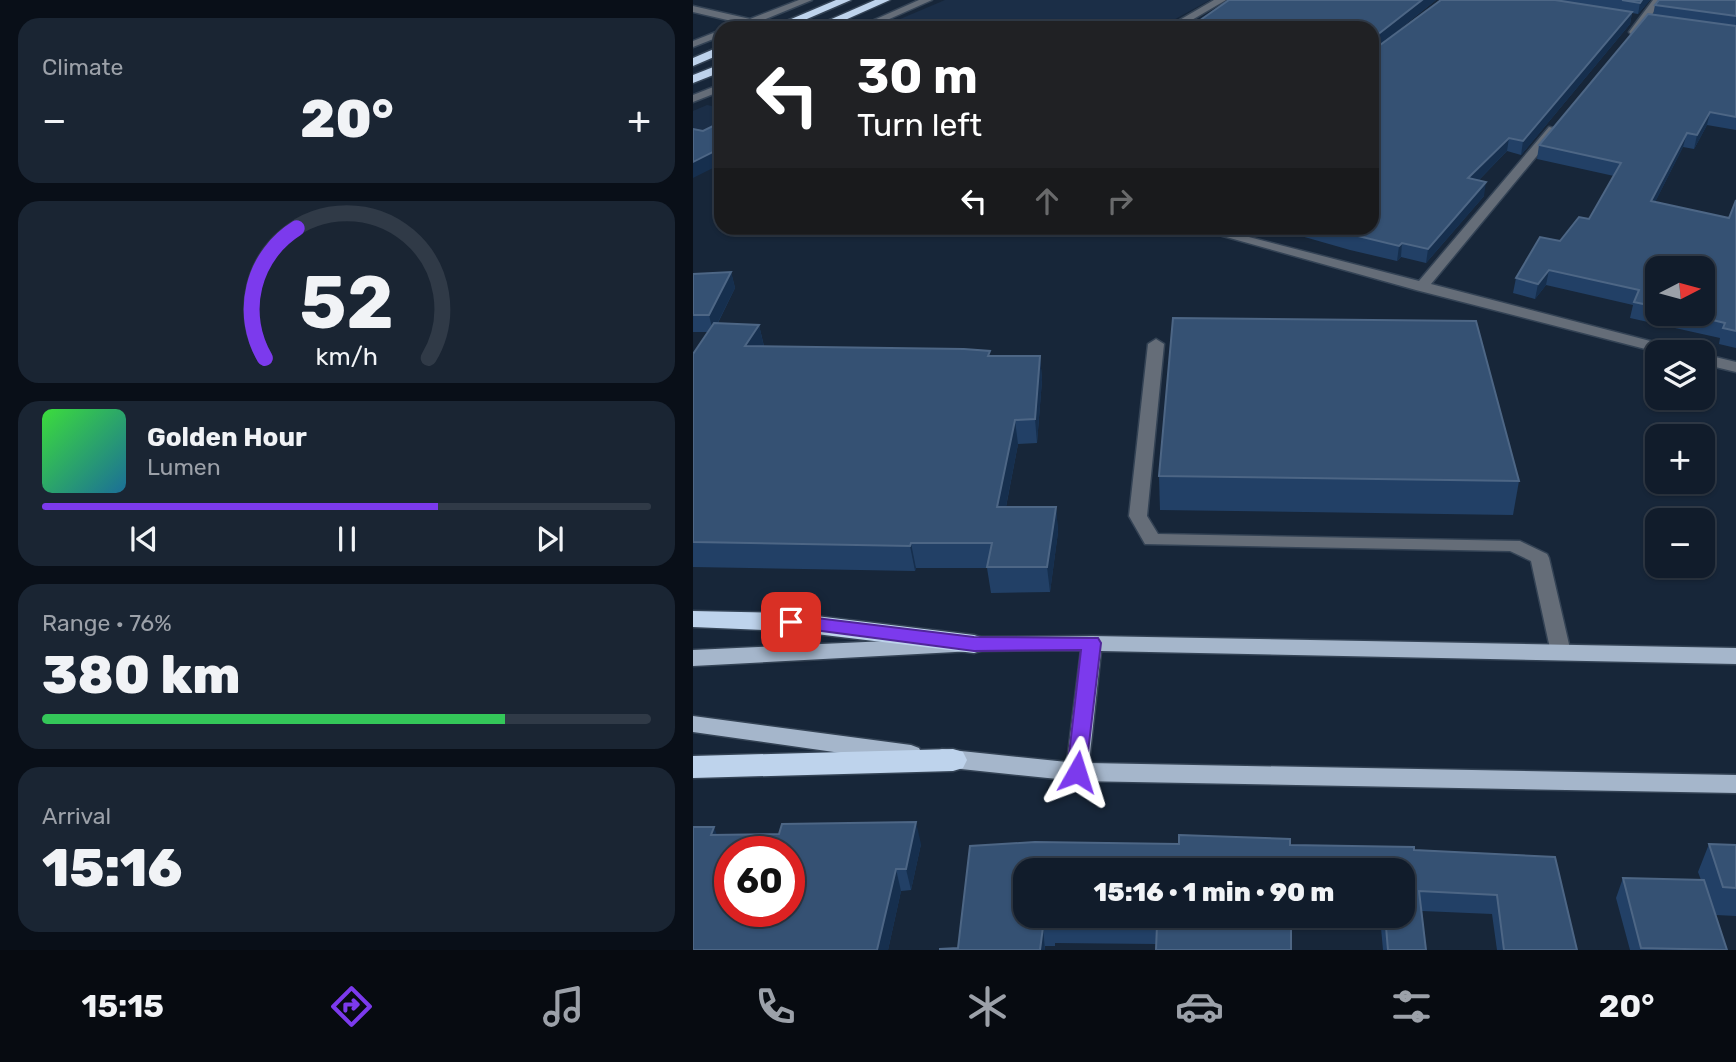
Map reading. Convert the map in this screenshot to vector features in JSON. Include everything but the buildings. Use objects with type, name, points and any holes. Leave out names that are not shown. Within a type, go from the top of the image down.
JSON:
[{"type":"highway","points":[[794,21],[846,0]]},
{"type":"highway","points":[[834,21],[885,0]]},
{"type":"highway","points":[[693,62],[714,53]]},
{"type":"highway","points":[[693,79],[714,71]]},
{"type":"highway","points":[[693,619],[791,622],[974,644]]},
{"type":"highway","points":[[693,767],[953,760]]},
{"type":"main road","points":[[1077,772],[1091,643]]},
{"type":"main road","points":[[693,658],[974,644],[1091,643],[1736,656]]},
{"type":"main road","points":[[693,724],[953,760],[1077,772],[1736,784]]},
{"type":"street","points":[[753,21],[807,0]]},
{"type":"street","points":[[878,21],[927,0]]},
{"type":"street","points":[[1184,21],[1221,0]]},
{"type":"street","points":[[1625,43],[1658,0]]},
{"type":"street","points":[[693,9],[746,21]]},
{"type":"street","points":[[693,44],[714,36]]},
{"type":"street","points":[[1421,287],[1563,117]]},
{"type":"street","points":[[1227,235],[1645,344]]},
{"type":"street","points":[[1156,344],[1138,516],[1152,540],[1513,545],[1540,558],[1562,653]]},
{"type":"street","points":[[1715,362],[1736,367]]},
{"type":"shaded area","points":[[945,0],[1210,0],[1172,21],[896,21]]},
{"type":"shaded area","points":[[707,105],[714,106],[714,134],[693,144],[693,111]]},
{"type":"route","points":[[791,622],[974,644],[1091,643],[1077,772]]}]
